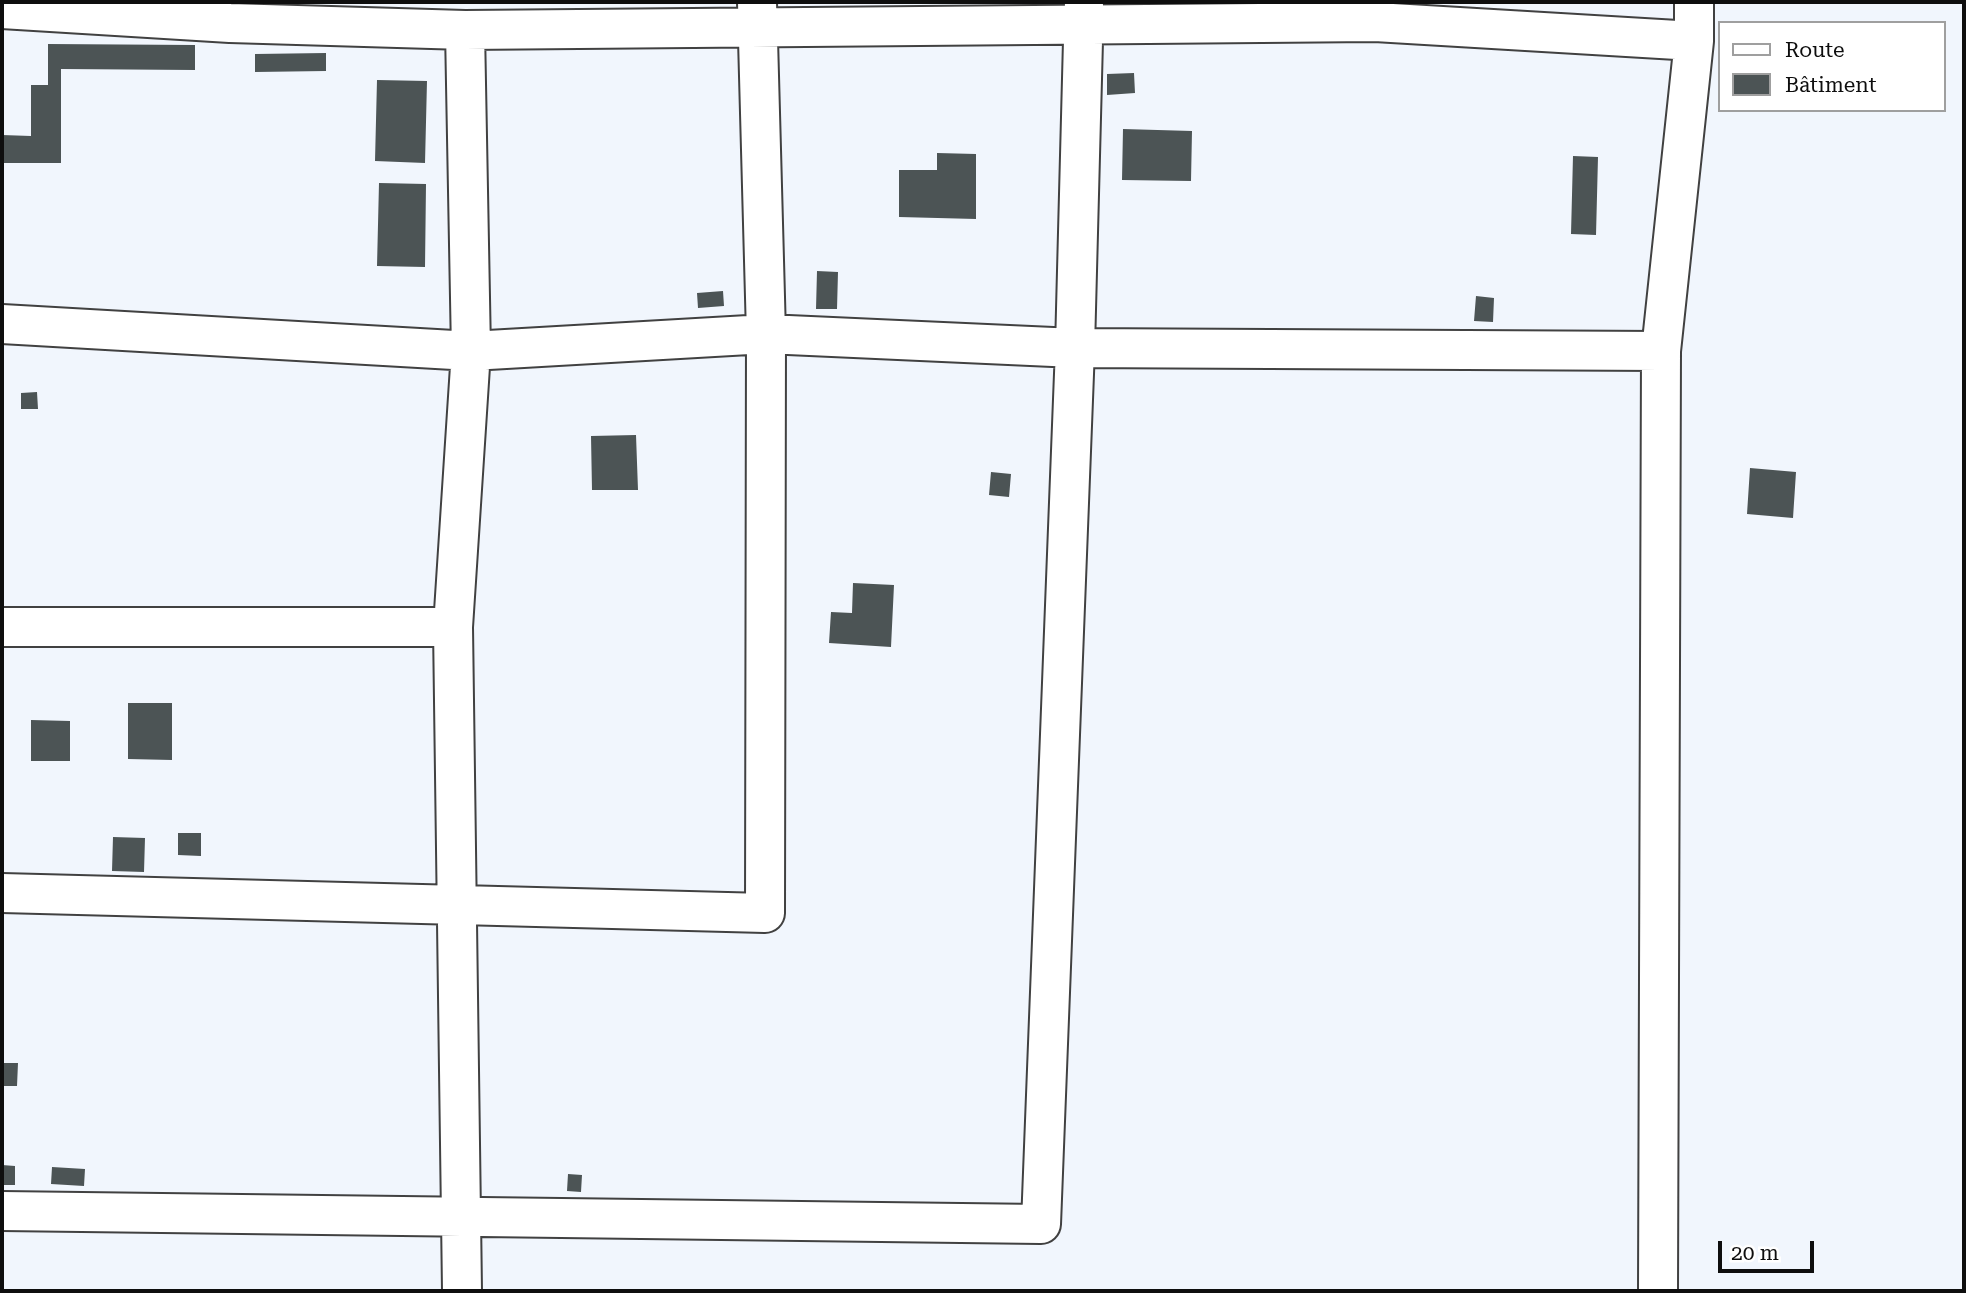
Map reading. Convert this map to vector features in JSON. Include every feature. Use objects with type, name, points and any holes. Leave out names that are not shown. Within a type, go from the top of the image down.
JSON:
[{"type":"street","points":[[1658,1291],[1661,351],[1694,41],[1694,2]]},
{"type":"street","points":[[2,9],[230,12],[465,30],[757,14],[1375,12],[1694,41]]},
{"type":"street","points":[[2,1211],[1041,1224],[1084,13]]},
{"type":"street","points":[[2,893],[765,913],[766,334],[757,14]]},
{"type":"street","points":[[462,1291],[453,627],[471,351],[465,30]]},
{"type":"street","points":[[2,324],[471,351],[766,334],[1074,348],[1661,351]]},
{"type":"street","points":[[2,627],[453,627]]},
{"type":"building","points":[[48,44],[195,45],[195,70],[61,69],[61,163],[2,163],[2,135],[31,136],[31,85],[48,85]]},
{"type":"building","points":[[326,53],[326,71],[255,72],[255,54]]},
{"type":"building","points":[[1134,73],[1135,93],[1107,95],[1107,74]]},
{"type":"building","points":[[377,80],[427,81],[425,163],[375,161]]},
{"type":"building","points":[[1123,129],[1192,131],[1191,181],[1122,180]]},
{"type":"building","points":[[937,153],[976,154],[976,219],[899,217],[899,170],[937,170]]},
{"type":"building","points":[[1573,156],[1598,157],[1596,235],[1571,234]]},
{"type":"building","points":[[379,183],[426,184],[425,267],[377,266]]},
{"type":"building","points":[[817,271],[838,272],[837,309],[816,309]]},
{"type":"building","points":[[723,291],[724,306],[698,308],[697,293]]},
{"type":"building","points":[[1476,296],[1494,298],[1493,322],[1474,321]]},
{"type":"building","points":[[37,392],[38,409],[21,409],[21,393]]},
{"type":"building","points":[[636,435],[638,490],[592,490],[591,436]]},
{"type":"building","points":[[1750,468],[1796,472],[1793,518],[1747,514]]},
{"type":"building","points":[[991,472],[1011,474],[1009,497],[989,495]]},
{"type":"building","points":[[853,583],[894,585],[891,647],[829,643],[831,612],[852,613]]},
{"type":"building","points":[[128,703],[172,703],[172,760],[128,759]]},
{"type":"building","points":[[31,720],[70,721],[70,761],[31,761]]},
{"type":"building","points":[[178,833],[201,833],[201,856],[178,855]]},
{"type":"building","points":[[113,837],[145,838],[144,872],[112,871]]},
{"type":"building","points":[[2,1063],[18,1063],[17,1086],[2,1086]]},
{"type":"building","points":[[2,1165],[15,1166],[15,1185],[2,1185]]},
{"type":"building","points":[[52,1167],[85,1169],[84,1186],[51,1184]]},
{"type":"building","points":[[568,1174],[582,1175],[581,1192],[567,1191]]}]
